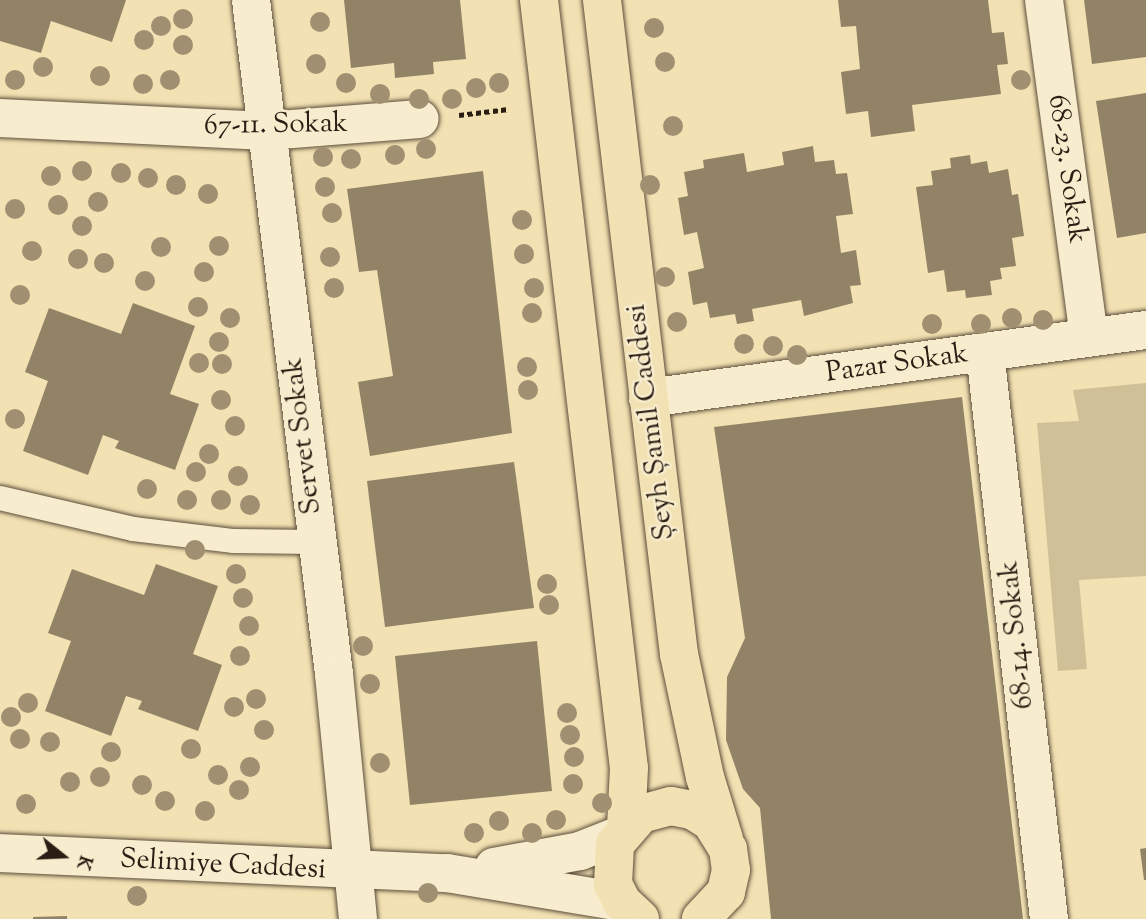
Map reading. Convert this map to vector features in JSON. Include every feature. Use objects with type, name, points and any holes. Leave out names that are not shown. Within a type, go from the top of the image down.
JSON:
[{"type":"main road","points":[[539,0],[629,768],[623,831],[610,864],[630,913]]},
{"type":"main road","name":"Şeyh Şamil Caddesi","points":[[602,0],[678,654],[705,777],[731,860],[729,881]]},
{"type":"main road","points":[[623,831],[651,810],[682,808],[711,822],[724,839]]},
{"type":"main road","points":[[701,919],[720,902],[729,881]]},
{"type":"main road","points":[[723,919],[729,881]]},
{"type":"street","name":"Servet Sokak","points":[[251,0],[358,919]]},
{"type":"street","name":"68-23. Sokak","points":[[1044,0],[1089,338]]},
{"type":"street","name":"67-11. Sokak","points":[[0,118],[267,131],[420,120]]},
{"type":"street","name":"Pazar Sokak","points":[[648,398],[1146,330]]},
{"type":"street","name":"68-14. Sokak","points":[[985,352],[1049,919]]},
{"type":"street","name":"Selimiye Caddesi","points":[[0,853],[353,872],[447,873],[543,860],[623,831]]},
{"type":"street","name":"Selimiye Caddesi","points":[[447,873],[630,913]]},
{"type":"lane","points":[[0,498],[133,529],[234,541],[316,542]]},
{"type":"path","points":[[420,120],[552,104]]},
{"type":"shaded area","points":[[1146,383],[1146,576],[1079,580],[1087,669],[1058,671],[1037,423],[1079,421],[1073,390]]},
{"type":"building","points":[[0,0],[126,0],[112,42],[51,21],[41,53],[0,41]]},
{"type":"building","points":[[344,0],[460,0],[466,59],[433,62],[434,74],[395,78],[394,63],[351,68]]},
{"type":"building","points":[[838,0],[988,0],[992,33],[1004,32],[1008,64],[997,65],[1001,94],[912,105],[915,131],[871,137],[868,111],[846,114],[841,72],[860,69],[856,26],[841,27]]},
{"type":"building","points":[[1084,0],[1146,0],[1146,57],[1092,64]]},
{"type":"building","points":[[1146,93],[1146,233],[1117,238],[1096,101]]},
{"type":"building","points":[[813,146],[815,162],[834,160],[836,174],[847,173],[853,214],[836,216],[841,253],[856,250],[861,285],[850,286],[853,303],[804,316],[801,300],[752,309],[754,321],[737,324],[735,314],[710,318],[707,302],[693,305],[688,272],[704,268],[697,232],[684,235],[678,198],[688,196],[684,172],[704,168],[703,160],[744,153],[747,172],[784,165],[782,152]]},
{"type":"building","points":[[970,155],[971,164],[987,161],[989,173],[1008,169],[1012,195],[1018,194],[1024,236],[1012,238],[1016,266],[1000,268],[1002,279],[990,281],[992,295],[966,298],[965,290],[947,292],[944,270],[928,273],[916,187],[933,185],[931,171],[951,168],[950,158]]},
{"type":"building","points":[[483,171],[512,433],[370,456],[358,382],[393,376],[377,270],[359,272],[347,189]]},
{"type":"building","points":[[133,303],[195,326],[170,394],[199,404],[175,470],[115,448],[119,441],[103,435],[88,475],[23,451],[48,381],[25,372],[49,308],[121,334]]},
{"type":"building","points":[[962,397],[1023,919],[771,919],[760,808],[743,789],[726,740],[727,677],[745,638],[714,427]]},
{"type":"building","points":[[514,462],[534,608],[385,627],[367,481]]},
{"type":"building","points":[[156,564],[218,586],[193,654],[222,665],[198,731],[138,709],[142,701],[126,696],[111,736],[45,711],[71,641],[48,633],[72,569],[144,595]]},
{"type":"building","points":[[537,641],[552,791],[410,805],[395,656]]},
{"type":"building","points":[[1146,848],[1146,880],[1144,880],[1140,849]]},
{"type":"building","points":[[67,916],[67,919],[33,919],[33,917]]}]
